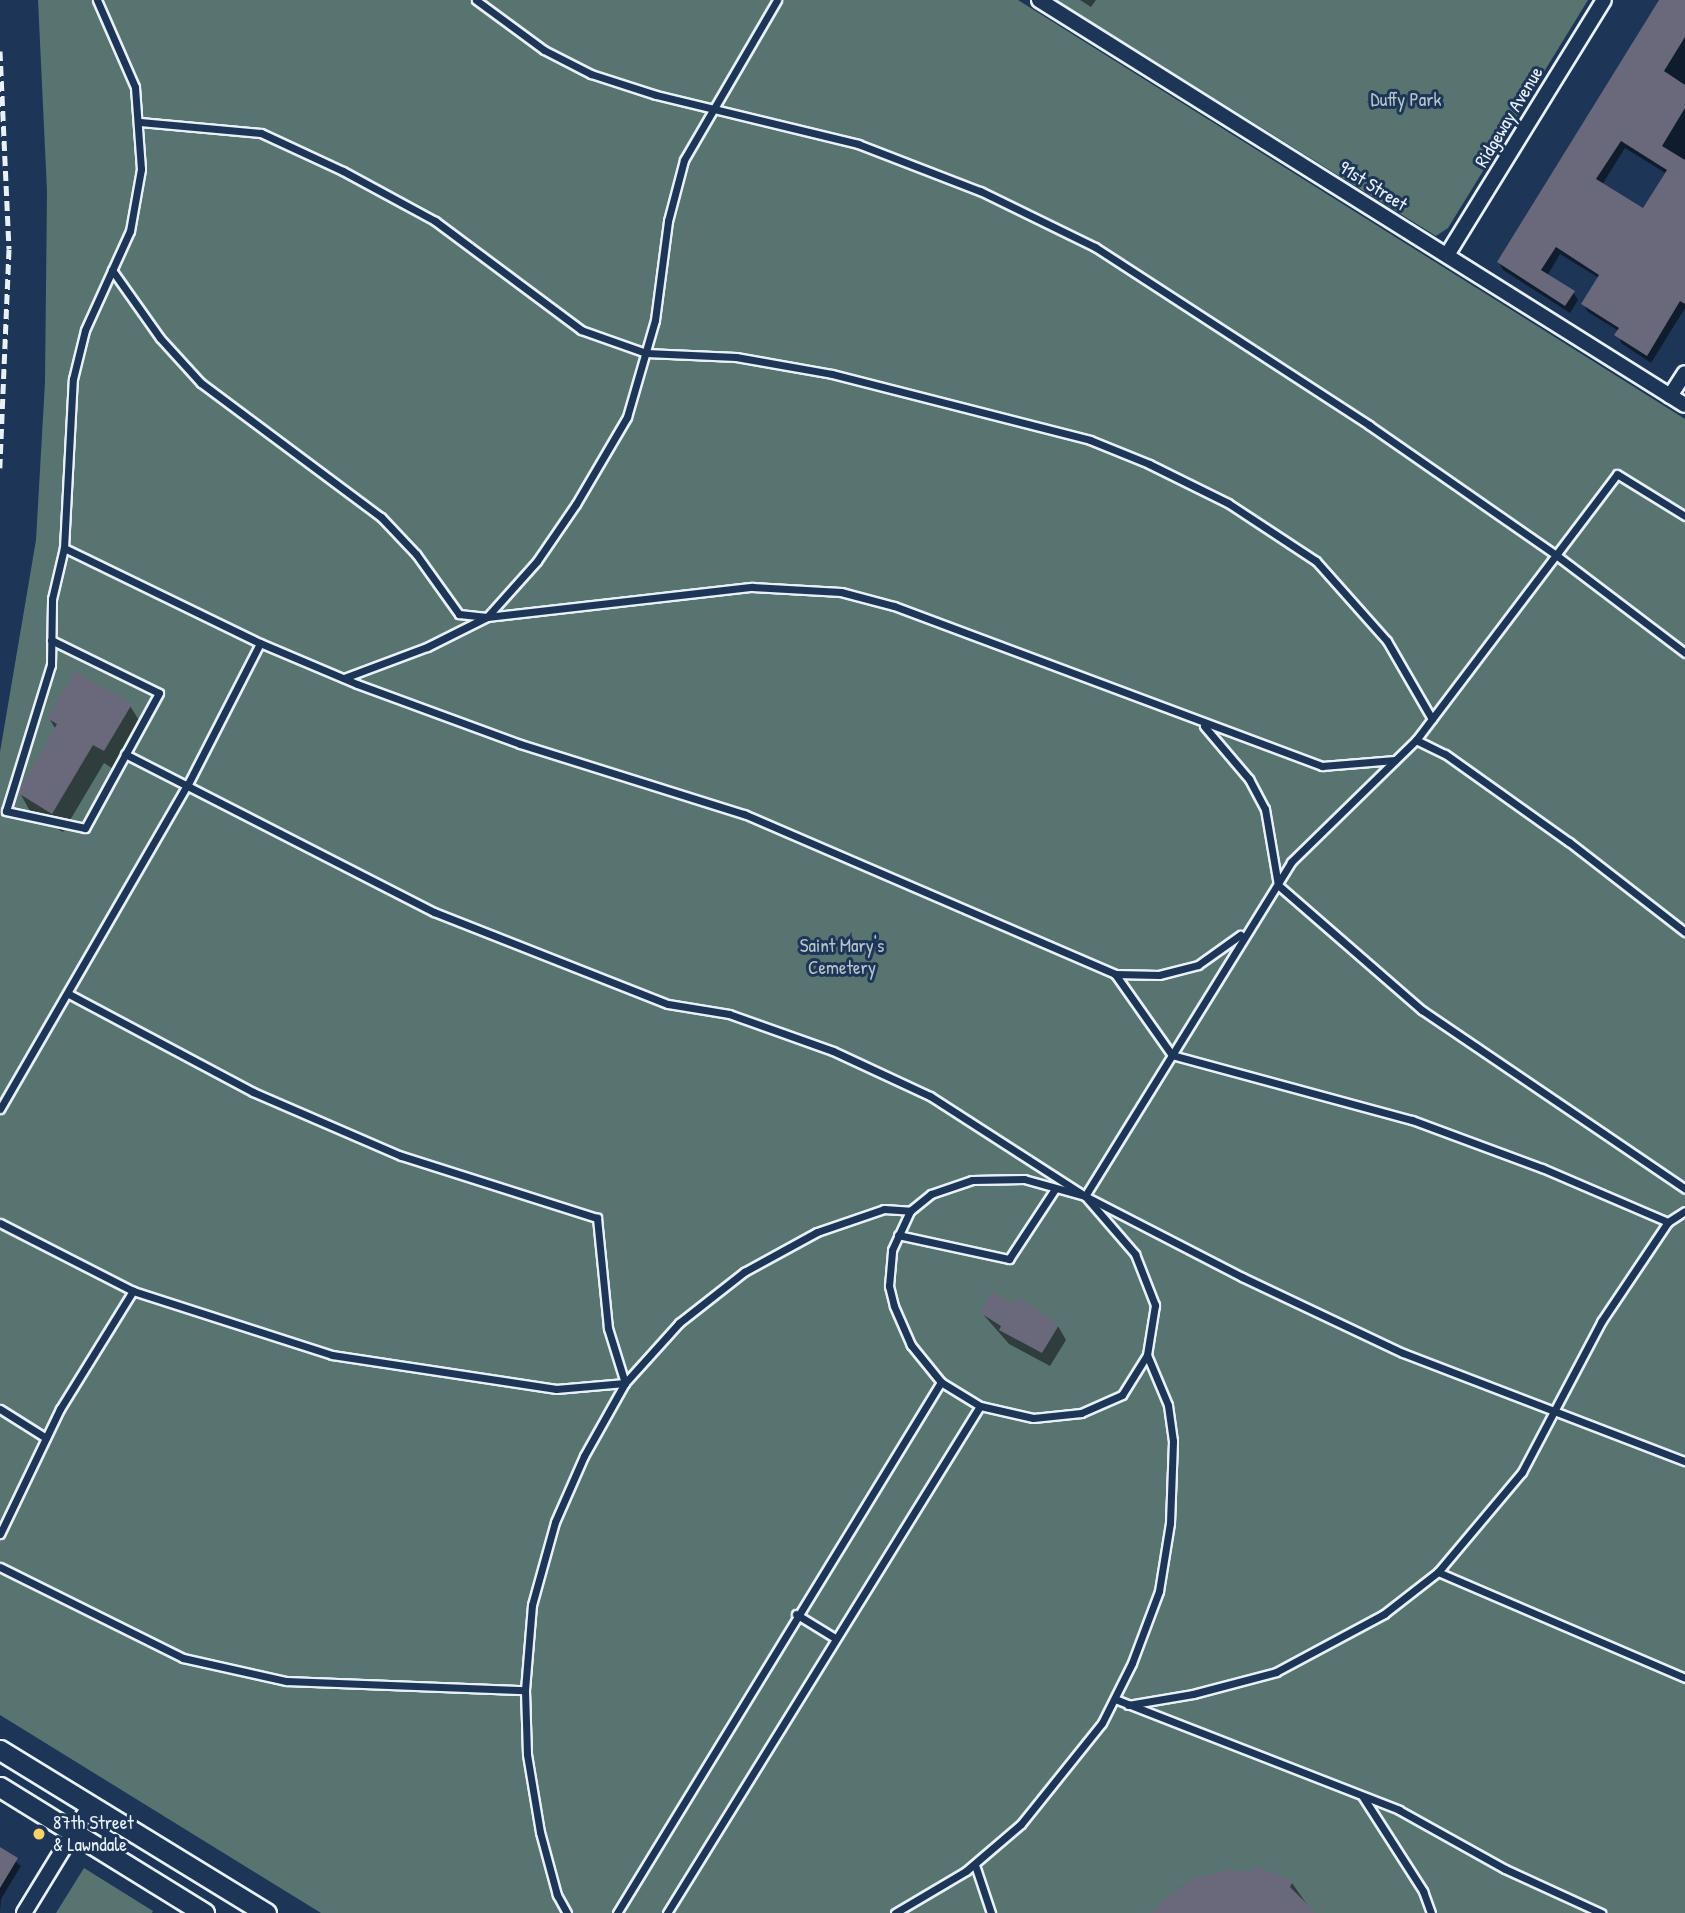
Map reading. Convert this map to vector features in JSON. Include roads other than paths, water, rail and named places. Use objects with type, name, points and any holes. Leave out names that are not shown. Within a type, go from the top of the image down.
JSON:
[{"type":"main road","points":[[0,1750],[266,1913]]},
{"type":"main road","points":[[0,1787],[205,1913]]},
{"type":"street","name":"91st Street","points":[[1039,0],[1685,405]]},
{"type":"street","name":"Ridgeway Avenue","points":[[1447,255],[1604,0]]},
{"type":"street","points":[[1670,396],[1685,373]]},
{"type":"street","points":[[24,1913],[90,1805]]},
{"type":"lane","points":[[51,640],[159,693],[85,828],[6,811],[51,665],[51,640],[52,599],[64,548],[72,379],[85,330],[132,218],[141,169],[140,122],[135,87],[97,0]]},
{"type":"lane","points":[[476,0],[544,50],[592,74],[712,109],[858,144],[980,191],[1096,247],[1277,362],[1556,555],[1685,653]]},
{"type":"lane","points":[[343,678],[427,647],[487,617],[537,561],[576,505],[627,417],[646,353],[681,172],[712,109],[777,0]]},
{"type":"lane","points":[[140,122],[261,133],[343,171],[435,221],[580,330],[646,353],[736,357],[832,374],[1090,440],[1149,464],[1228,503],[1316,561],[1387,641],[1432,719]]},
{"type":"lane","points":[[111,270],[160,338],[201,383],[381,517],[416,554],[459,614],[487,617],[752,587],[841,592],[894,606],[1203,725],[1322,766],[1395,760]]},
{"type":"lane","points":[[1085,1196],[1172,1055],[1243,932],[1278,885],[1291,862],[1416,740],[1617,474],[1685,516]]},
{"type":"lane","points":[[64,548],[260,643],[343,678],[520,744],[744,814],[1115,974],[1159,975],[1198,965],[1243,932]]},
{"type":"lane","points":[[0,1109],[69,994],[188,784],[260,643]]},
{"type":"lane","points":[[1203,725],[1249,779],[1265,809],[1278,885],[1422,1010],[1685,1189]]},
{"type":"lane","points":[[1416,740],[1445,754],[1569,842],[1685,932]]},
{"type":"lane","points":[[125,754],[434,912],[668,1004],[729,1014],[845,1057],[930,1096],[1085,1196],[1403,1353],[1553,1408],[1685,1461]]},
{"type":"lane","points":[[1115,974],[1172,1055],[1412,1120],[1542,1168],[1668,1222]]},
{"type":"lane","points":[[69,994],[253,1092],[401,1156],[597,1218],[608,1328],[625,1383]]},
{"type":"lane","points":[[1024,1179],[1085,1196],[1135,1254],[1154,1305],[1147,1355],[1122,1395],[1081,1413],[1033,1418],[980,1406],[941,1382],[911,1345],[894,1306],[889,1286],[892,1250],[910,1211],[931,1194],[972,1180],[1024,1179]]},
{"type":"lane","points":[[898,1235],[1009,1259],[1055,1189]]},
{"type":"lane","points":[[567,1913],[557,1895],[540,1832],[527,1754],[525,1690],[532,1605],[555,1521],[584,1456],[625,1383],[679,1323],[744,1272],[817,1232],[884,1209],[910,1211]]},
{"type":"lane","points":[[1128,1705],[1193,1694],[1276,1672],[1384,1614],[1438,1572],[1522,1472],[1553,1408],[1601,1322],[1668,1222],[1685,1211]]},
{"type":"lane","points":[[0,1223],[133,1291],[332,1355],[556,1389],[625,1383]]},
{"type":"lane","points":[[0,1534],[46,1438],[133,1291]]},
{"type":"lane","points":[[894,1913],[975,1865],[1021,1824],[1060,1778],[1115,1699],[1159,1591],[1170,1524],[1173,1441],[1168,1405],[1147,1355]]},
{"type":"lane","points":[[617,1913],[796,1614],[941,1382]]},
{"type":"lane","points":[[667,1913],[980,1406]]},
{"type":"lane","points":[[0,1409],[46,1438]]},
{"type":"lane","points":[[0,1567],[183,1658],[286,1681],[525,1690]]},
{"type":"lane","points":[[1438,1572],[1685,1678]]},
{"type":"lane","points":[[796,1614],[835,1638]]},
{"type":"lane","points":[[1115,1699],[1399,1810],[1505,1869],[1601,1913]]},
{"type":"lane","points":[[1362,1796],[1423,1891],[1431,1913]]},
{"type":"lane","points":[[975,1865],[991,1913]]},
{"type":"railway","points":[[0,51],[9,249],[0,468]]},
{"type":"place","name":"87th Street & Lawndale","points":[[39,1834]]},
{"type":"park label","name":"Duffy Park","points":[[1406,100]]},
{"type":"park label","name":"Saint Mary's Cemetery","points":[[842,957]]}]
